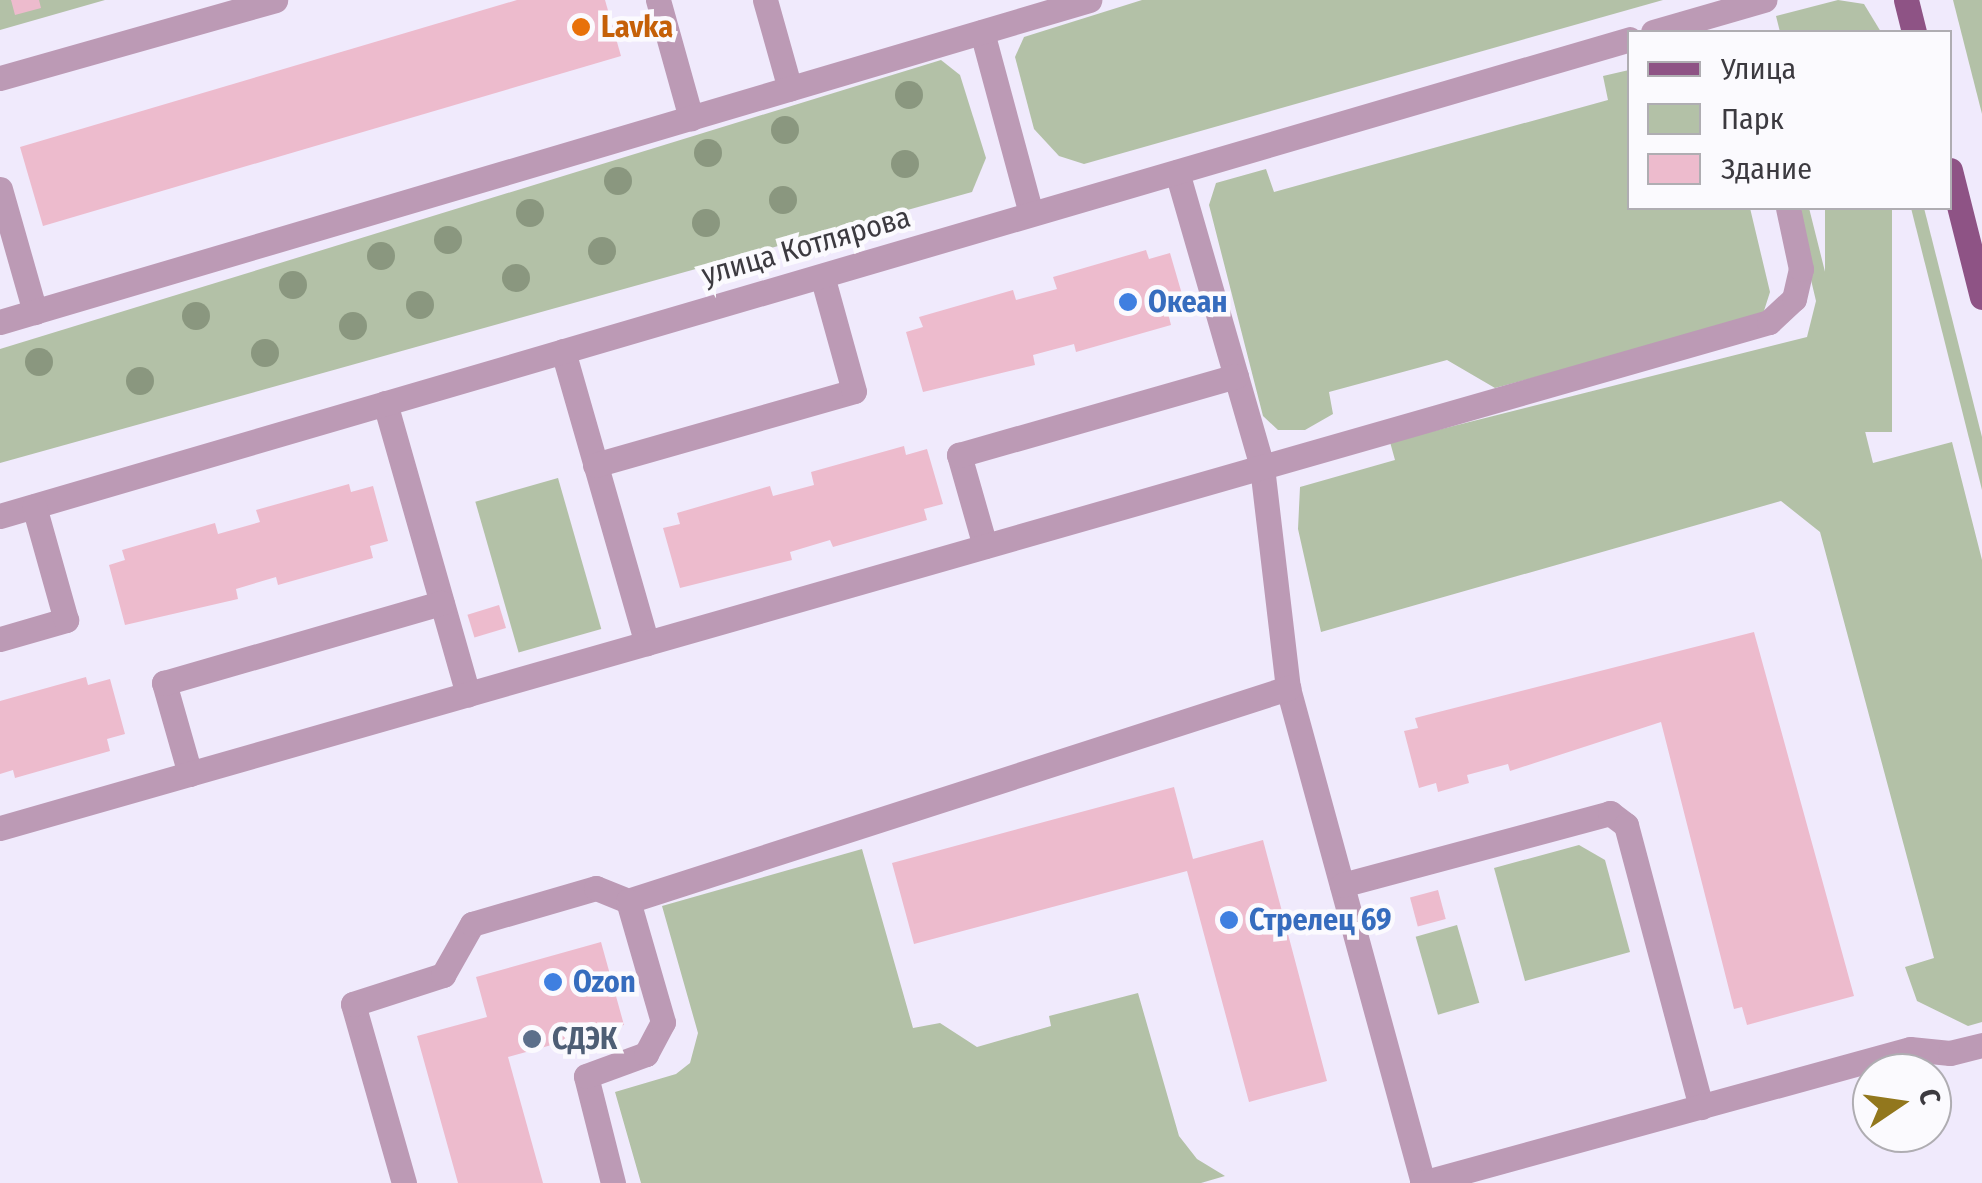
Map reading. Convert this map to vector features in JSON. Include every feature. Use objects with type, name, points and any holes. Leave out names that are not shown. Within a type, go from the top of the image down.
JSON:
[{"type":"main road","points":[[1906,0],[1914,30]]},
{"type":"main road","points":[[1952,178],[1982,297]]},
{"type":"street","points":[[0,78],[275,0]]},
{"type":"street","points":[[658,0],[691,118]]},
{"type":"street","points":[[765,0],[790,89]]},
{"type":"street","points":[[0,322],[1090,0]]},
{"type":"street","points":[[1662,30],[1739,13],[1764,0]]},
{"type":"street","points":[[982,32],[1032,214]]},
{"type":"street","name":"улица Котлярова","points":[[0,516],[1627,41]]},
{"type":"street","points":[[1177,172],[1262,467],[1288,688],[1423,1183],[1910,1049],[1950,1053],[1982,1045]]},
{"type":"street","points":[[0,189],[35,312]]},
{"type":"street","points":[[0,828],[1769,322],[1794,299],[1801,269],[1788,210]]},
{"type":"street","points":[[595,465],[854,391],[822,276]]},
{"type":"street","points":[[563,351],[646,643]]},
{"type":"street","points":[[985,546],[959,455],[1236,376]]},
{"type":"street","points":[[386,404],[468,694]]},
{"type":"street","points":[[0,639],[66,620],[34,506]]},
{"type":"street","points":[[190,774],[164,683],[442,603]]},
{"type":"street","points":[[404,1183],[353,1004],[443,976],[472,924],[596,888],[628,901],[1288,688]]},
{"type":"street","points":[[1342,885],[1610,813],[1626,825],[1700,1106]]},
{"type":"street","points":[[613,1183],[586,1076],[646,1054],[663,1022],[628,901]]},
{"type":"green space","points":[[0,0],[105,0],[0,30]]},
{"type":"green space","points":[[1142,0],[1663,0],[1084,164],[1059,156],[1034,129],[1015,57],[1024,37]]},
{"type":"green space","points":[[1838,0],[1864,4],[1880,30],[1780,30],[1776,16]]},
{"type":"green space","points":[[1953,0],[1982,0],[1982,114]]},
{"type":"green space","points":[[941,60],[960,75],[986,158],[972,192],[0,463],[0,349]]},
{"type":"green space","points":[[1627,70],[1627,210],[1750,210],[1770,292],[1762,317],[1495,388],[1447,360],[1329,392],[1333,414],[1305,430],[1278,430],[1263,416],[1209,205],[1216,183],[1266,169],[1274,192],[1608,100],[1603,76]]},
{"type":"green space","points":[[1810,210],[1873,463],[1952,442],[1982,560],[1982,1022],[1968,1026],[1917,1001],[1905,967],[1934,958],[1820,532],[1781,501],[1321,632],[1298,529],[1300,487],[1395,460],[1390,442],[1807,337],[1816,301],[1795,212]]},
{"type":"green space","points":[[1825,210],[1892,210],[1892,432],[1825,432]]},
{"type":"green space","points":[[1912,210],[1925,210],[1982,437],[1982,490]]},
{"type":"green space","points":[[558,478],[601,629],[519,653],[475,502]]},
{"type":"green space","points":[[1579,845],[1605,860],[1630,952],[1525,981],[1494,868]]},
{"type":"green space","points":[[862,849],[913,1028],[940,1023],[977,1047],[1051,1026],[1049,1016],[1138,993],[1179,1136],[1197,1159],[1225,1176],[1201,1183],[641,1183],[615,1092],[676,1074],[690,1063],[698,1033],[662,906]]},
{"type":"green space","points":[[1457,925],[1479,1003],[1438,1015],[1416,937]]},
{"type":"building","points":[[11,0],[39,0],[41,8],[15,15]]},
{"type":"building","points":[[517,0],[605,0],[621,56],[43,226],[20,147]]},
{"type":"building","points":[[1146,250],[1149,259],[1170,253],[1186,308],[1168,313],[1171,325],[1076,352],[1074,344],[1033,355],[1035,365],[923,392],[906,332],[923,327],[919,317],[1013,290],[1016,300],[1057,289],[1053,277]]},
{"type":"building","points":[[904,446],[906,455],[927,449],[943,504],[924,509],[927,520],[833,547],[830,540],[790,552],[792,560],[680,588],[663,528],[680,524],[677,513],[770,486],[773,496],[814,485],[811,472]]},
{"type":"building","points":[[349,484],[351,492],[373,486],[388,541],[370,546],[373,558],[278,585],[276,577],[236,589],[238,599],[125,625],[109,565],[125,560],[122,550],[215,523],[218,534],[260,522],[256,510]]},
{"type":"building","points":[[499,605],[506,628],[474,638],[467,615]]},
{"type":"building","points":[[1754,632],[1854,996],[1747,1025],[1742,1007],[1734,1009],[1661,722],[1510,771],[1508,764],[1467,775],[1469,783],[1438,792],[1436,783],[1419,788],[1404,731],[1418,728],[1415,718]]},
{"type":"building","points":[[86,677],[88,685],[110,679],[125,734],[107,739],[110,751],[15,778],[13,770],[0,774],[0,701]]},
{"type":"building","points":[[1174,787],[1193,859],[1263,840],[1327,1081],[1249,1102],[1187,871],[914,944],[892,863]]},
{"type":"building","points":[[1438,890],[1446,919],[1418,926],[1410,898]]},
{"type":"building","points":[[601,942],[624,1025],[508,1057],[543,1183],[458,1183],[417,1036],[487,1017],[476,977]]},
{"type":"place","name":"Lavka","points":[[581,27]]},
{"type":"place","name":"Океан","points":[[1128,302]]},
{"type":"place","name":"Стрелец 69","points":[[1229,920]]},
{"type":"place","name":"Ozon","points":[[553,982]]},
{"type":"place","name":"СДЭК","points":[[532,1039]]}]
